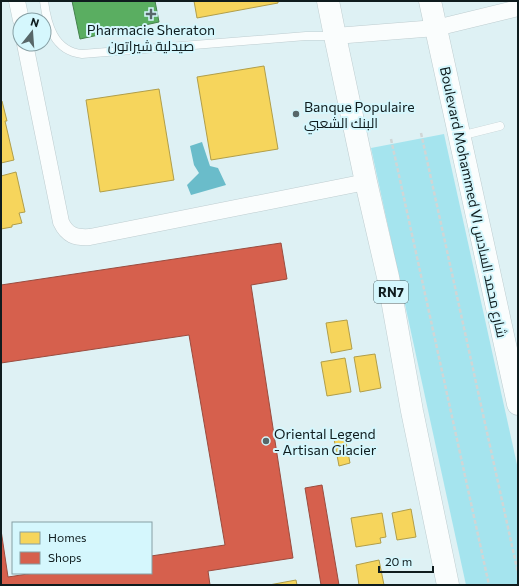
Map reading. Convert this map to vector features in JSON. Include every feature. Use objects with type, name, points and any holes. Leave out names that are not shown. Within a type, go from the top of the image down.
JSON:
[{"type":"main road","name":"RN7","points":[[328,1],[366,182],[388,277],[412,412],[448,585]]},
{"type":"main road","name":"Boulevard Mohammed VI شارع محمد السادس","points":[[430,1],[517,396]]},
{"type":"street","points":[[17,1],[19,12]]},
{"type":"street","points":[[335,36],[436,28],[518,8]]},
{"type":"street","points":[[27,52],[61,222],[69,233],[75,236],[82,238],[90,237],[366,182]]},
{"type":"lane","points":[[44,1],[48,22],[55,38],[60,45],[68,51],[76,53],[87,54],[306,36],[335,36]]},
{"type":"lane","points":[[460,136],[500,126]]},
{"type":"path","points":[[421,133],[518,573]]},
{"type":"path","points":[[391,138],[489,585]]},
{"type":"shaded area","points":[[444,134],[518,469],[518,585],[466,585],[371,148]]},
{"type":"shaded area","points":[[202,142],[210,166],[218,168],[226,185],[191,195],[187,185],[199,173],[194,165],[190,146]]},
{"type":"building: Homes","points":[[194,1],[278,1],[278,3],[197,18]]},
{"type":"building: Homes","points":[[264,66],[278,149],[211,160],[197,77]]},
{"type":"building: Homes","points":[[159,89],[174,180],[100,192],[86,100]]},
{"type":"building: Homes","points":[[1,101],[7,121],[5,121],[14,160],[1,163]]},
{"type":"building: Homes","points":[[16,172],[25,212],[19,213],[22,223],[1,229],[1,176]]},
{"type":"building: Homes","points":[[347,320],[352,349],[331,353],[326,323]]},
{"type":"building: Homes","points":[[375,354],[381,388],[360,392],[354,357]]},
{"type":"building: Homes","points":[[345,358],[351,392],[327,396],[321,362]]},
{"type":"building: Homes","points":[[345,437],[350,463],[339,466],[334,439]]},
{"type":"building: Homes","points":[[411,509],[416,537],[397,540],[392,513]]},
{"type":"building: Homes","points":[[382,513],[386,537],[380,538],[381,543],[356,547],[351,518]]},
{"type":"building: Homes","points":[[379,560],[384,585],[359,585],[356,565]]},
{"type":"building: Homes","points":[[296,580],[297,585],[269,585]]},
{"type":"building: Shops","points":[[281,243],[287,279],[251,285],[293,558],[208,571],[210,585],[1,585],[1,530],[8,577],[28,574],[152,574],[152,556],[225,545],[189,335],[1,363],[1,285]]},
{"type":"building: Shops","points":[[322,485],[339,585],[321,585],[305,488]]},
{"type":"building: Public","points":[[72,1],[155,1],[159,22],[80,39]]},
{"type":"place","name":"Pharmacie Sheraton صيدلية شيراتون","points":[[151,14]]},
{"type":"place","name":"Banque Populaire البنك الشعبي","points":[[296,114]]},
{"type":"place","name":"Oriental Legend - Artisan Glacier","points":[[266,441]]}]
